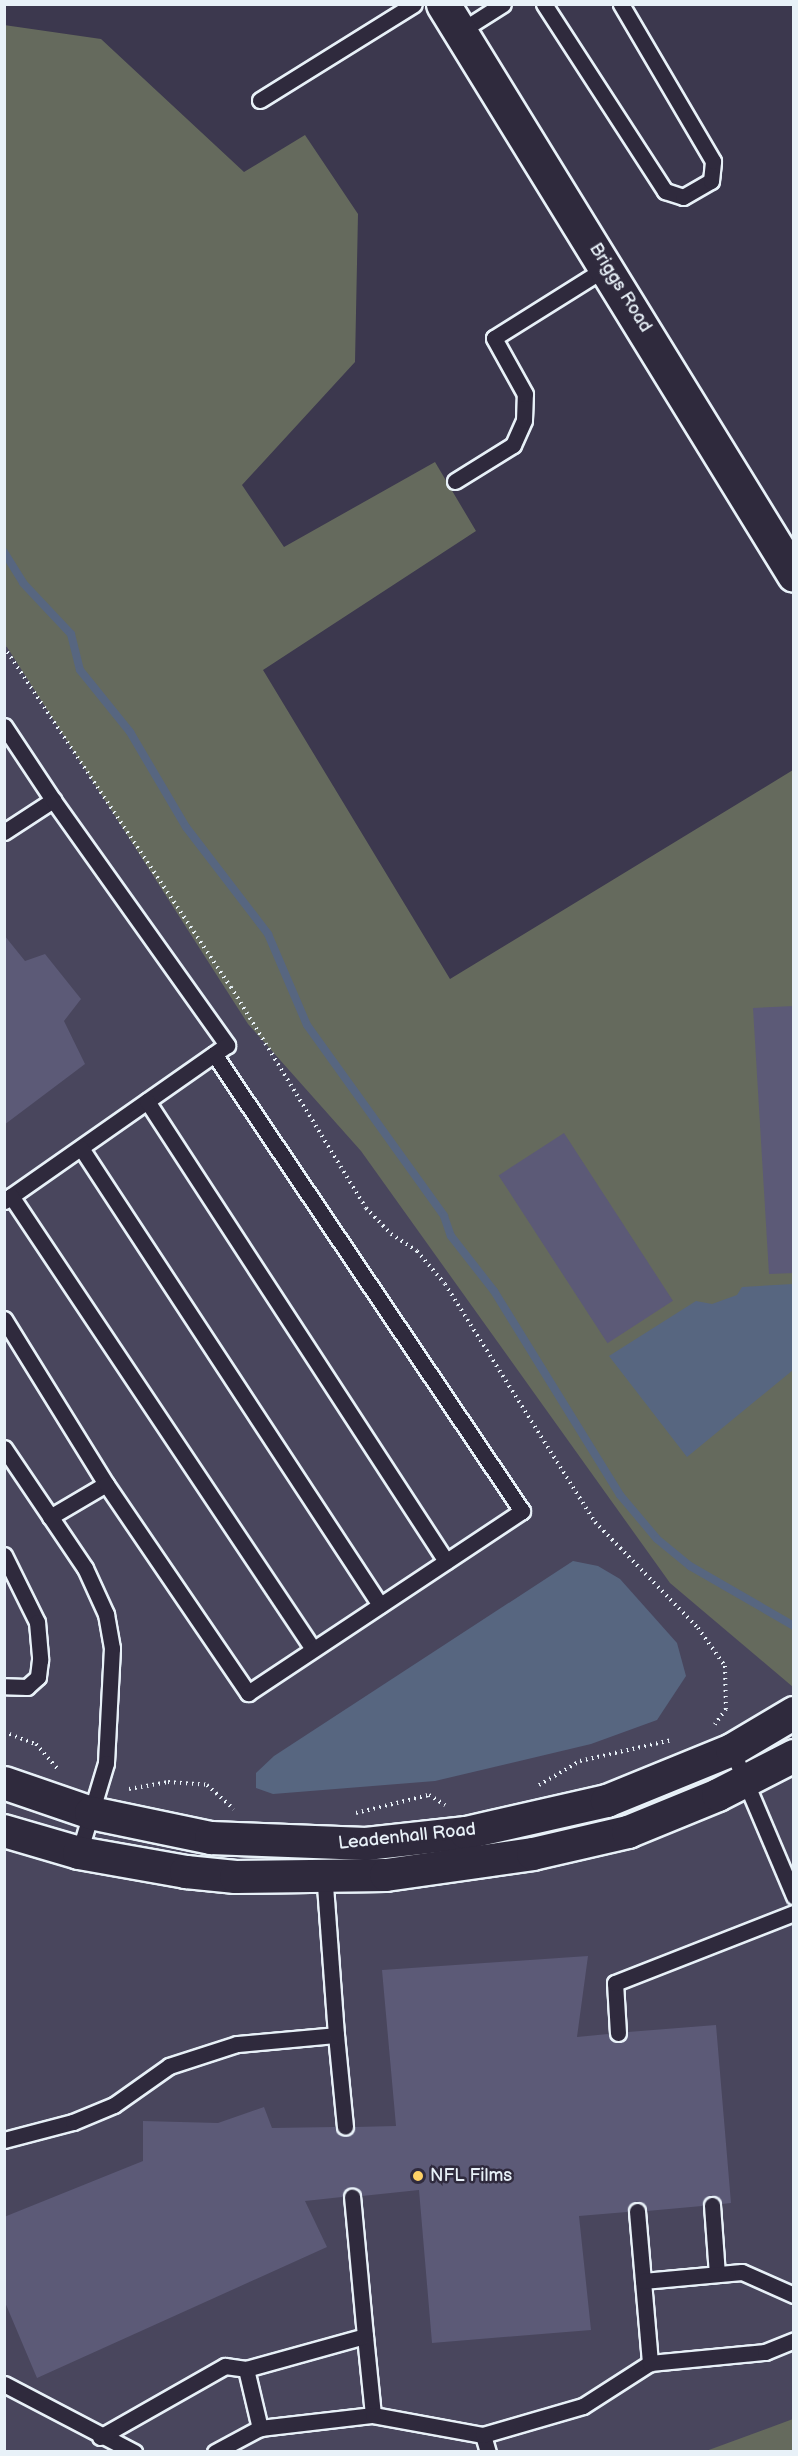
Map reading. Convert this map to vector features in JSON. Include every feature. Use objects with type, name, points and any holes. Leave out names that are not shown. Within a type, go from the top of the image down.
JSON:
[{"type":"street","name":"Briggs Road","points":[[451,18],[607,267],[794,575]]},
{"type":"street","name":"Leadenhall Road","points":[[4,1783],[91,1813],[211,1838],[322,1845],[466,1833],[561,1814],[650,1786],[732,1750],[794,1713]]},
{"type":"street","name":"Leadenhall Road","points":[[4,1831],[79,1853],[206,1874],[324,1877],[396,1874],[533,1854],[628,1832],[744,1782],[794,1756]]},
{"type":"lane","points":[[260,100],[414,4]]},
{"type":"lane","points":[[451,18],[503,4]]},
{"type":"lane","points":[[544,4],[665,191],[683,197],[711,181],[713,161],[621,4]]},
{"type":"lane","points":[[455,481],[513,445],[524,420],[525,394],[494,338],[607,267]]},
{"type":"lane","points":[[6,730],[227,1045],[8,1199],[313,1649]]},
{"type":"lane","points":[[4,832],[53,800]]},
{"type":"lane","points":[[4,1319],[106,1484],[248,1693],[522,1511],[214,1054]]},
{"type":"lane","points":[[147,1101],[446,1561]]},
{"type":"lane","points":[[81,1148],[380,1605]]},
{"type":"lane","points":[[4,1448],[89,1578],[106,1614],[112,1648],[106,1762],[79,1853]]},
{"type":"lane","points":[[50,1517],[106,1484]]},
{"type":"lane","points":[[4,1555],[37,1622],[40,1660],[39,1677],[27,1687],[4,1686]]},
{"type":"lane","points":[[732,1750],[794,1896]]},
{"type":"lane","points":[[322,1845],[345,2127]]},
{"type":"lane","points":[[618,2033],[615,1983],[794,1913]]},
{"type":"lane","points":[[4,2140],[73,2122],[114,2105],[169,2066],[237,2044],[336,2035]]},
{"type":"lane","points":[[352,2197],[373,2415]]},
{"type":"lane","points":[[712,2205],[717,2274]]},
{"type":"lane","points":[[637,2211],[650,2363]]},
{"type":"lane","points":[[643,2281],[742,2272],[794,2295]]},
{"type":"lane","points":[[100,2437],[225,2366],[246,2368],[365,2336]]},
{"type":"lane","points":[[215,2451],[260,2428],[373,2415],[483,2435],[583,2406],[650,2363],[765,2352],[794,2340]]},
{"type":"lane","points":[[246,2368],[260,2428]]},
{"type":"lane","points":[[4,2384],[100,2437],[134,2451]]},
{"type":"lane","points":[[483,2435],[488,2451]]},
{"type":"shaded area","points":[[4,547],[793,1627],[793,2451],[5,2451]]},
{"type":"green space","points":[[4,25],[101,39],[244,172],[305,135],[358,214],[355,362],[242,485],[284,547],[435,462],[476,531],[263,670],[450,979],[793,770],[793,1687],[670,1583],[361,1151],[248,1024],[5,644]]},
{"type":"green space","points":[[793,2419],[793,2451],[706,2451]]},
{"type":"water","points":[[793,1284],[793,1370],[687,1457],[609,1356],[696,1301],[712,1304],[737,1295],[742,1287]]},
{"type":"water","points":[[573,1561],[598,1566],[620,1579],[677,1643],[686,1676],[657,1720],[591,1744],[435,1781],[273,1794],[256,1788],[256,1773],[274,1756]]},
{"type":"building","points":[[4,935],[25,961],[45,954],[81,999],[64,1021],[85,1064],[4,1125]]},
{"type":"building","points":[[794,1006],[794,1273],[769,1274],[753,1008]]},
{"type":"building","points":[[564,1133],[673,1301],[608,1343],[499,1175]]},
{"type":"building","name":"NFL Films","points":[[588,1956],[577,2037],[608,2034],[619,2043],[628,2032],[716,2025],[731,2203],[722,2204],[711,2195],[702,2206],[647,2211],[637,2201],[627,2212],[579,2216],[591,2330],[432,2343],[419,2190],[362,2196],[352,2187],[342,2197],[305,2201],[327,2247],[37,2378],[4,2300],[4,2217],[143,2161],[143,2121],[218,2123],[264,2107],[272,2128],[335,2127],[345,2137],[355,2127],[396,2126],[382,1970]]},
{"type":"waterway","points":[[4,552],[23,583],[71,634],[80,670],[130,732],[186,827],[268,934],[307,1025],[444,1216],[451,1236],[494,1291],[620,1495],[657,1539],[690,1566],[794,1626]]},
{"type":"place","name":"NFL Films","points":[[418,2176]]}]
